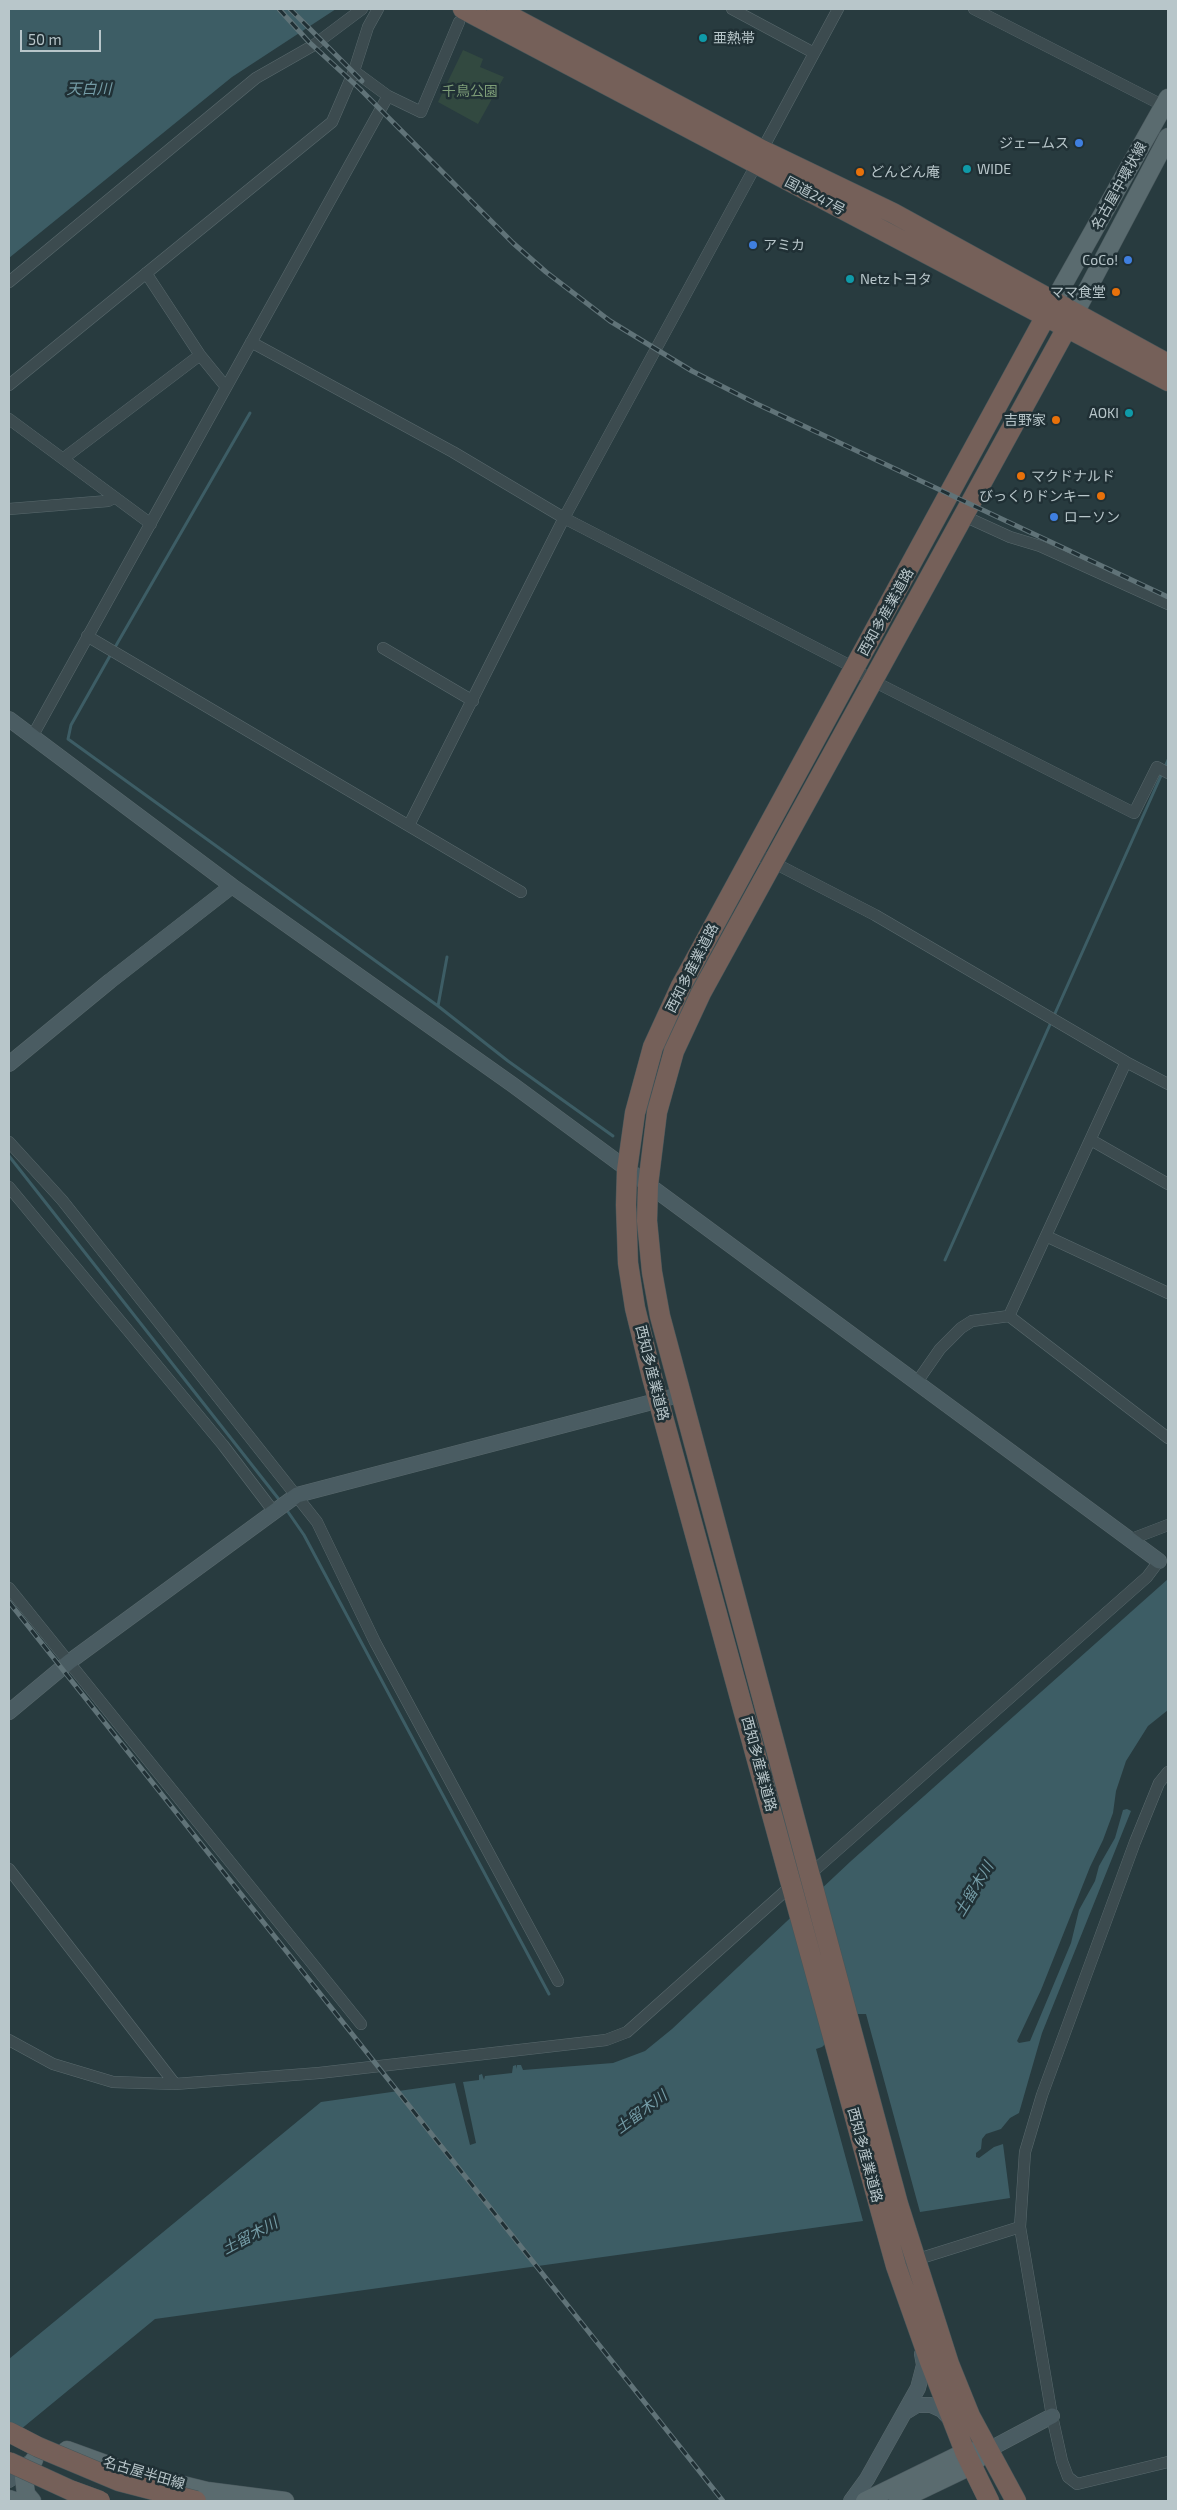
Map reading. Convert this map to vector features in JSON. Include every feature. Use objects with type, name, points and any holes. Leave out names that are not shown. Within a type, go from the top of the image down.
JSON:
[{"type":"highway","name":"国道247号","points":[[497,9],[759,157],[1050,309],[1168,381]]},
{"type":"highway","name":"国道247号","points":[[461,16],[759,157]]},
{"type":"highway","name":"西知多産業道路","points":[[1016,2501],[970,2416],[949,2364],[915,2260],[850,2030],[802,1885],[659,1401],[635,1308],[628,1264],[627,1170],[635,1113],[653,1047],[681,986],[1050,309]]},
{"type":"highway","name":"国道247号","points":[[1071,321],[1168,364]]},
{"type":"highway","name":"西知多産業道路","points":[[989,2501],[968,2459],[954,2424],[896,2266],[835,2045],[802,1885],[660,1316],[652,1272],[647,1221],[648,1185],[657,1112],[674,1051],[701,993],[1071,321]]},
{"type":"highway","points":[[9,2432],[38,2447],[119,2480],[196,2501]]},
{"type":"highway","points":[[9,2447],[57,2471],[140,2501]]},
{"type":"highway","points":[[9,2462],[70,2490],[100,2501]]},
{"type":"main road","name":"名古屋中環状線","points":[[1050,309],[1166,102]]},
{"type":"main road","name":"名古屋中環状線","points":[[1071,321],[1168,137]]},
{"type":"main road","name":"名古屋半田線","points":[[9,2422],[53,2445],[122,2470],[198,2488],[285,2501]]},
{"type":"main road","points":[[865,2501],[893,2496],[988,2450]]},
{"type":"main road","points":[[32,2501],[26,2494],[24,2478],[34,2460]]},
{"type":"main road","points":[[9,2499],[15,2501]]},
{"type":"street","points":[[9,282],[256,78],[314,44],[362,9]]},
{"type":"street","points":[[9,385],[332,122],[354,71],[368,26],[378,9]]},
{"type":"street","points":[[732,9],[814,53]]},
{"type":"street","points":[[409,825],[564,518],[838,9]]},
{"type":"street","points":[[974,9],[1166,102]]},
{"type":"street","points":[[354,71],[388,96],[421,112],[461,16]]},
{"type":"street","points":[[33,735],[388,96]]},
{"type":"street","points":[[146,273],[200,355],[226,387]]},
{"type":"street","points":[[251,342],[453,452],[564,518],[855,668],[873,681],[1134,813],[1157,767],[1168,773]]},
{"type":"street","points":[[64,458],[200,355]]},
{"type":"street","points":[[9,419],[151,524]]},
{"type":"street","points":[[9,509],[108,502],[114,498]]},
{"type":"street","points":[[964,516],[1010,537],[1040,546],[1168,604]]},
{"type":"street","points":[[87,636],[521,892]]},
{"type":"street","points":[[383,648],[473,701]]},
{"type":"street","points":[[9,719],[33,735],[232,886],[513,1085],[1159,1561],[1147,1577],[802,1885],[627,2032],[606,2040],[319,2073],[175,2084],[113,2082],[53,2064],[9,2040]]},
{"type":"street","points":[[753,852],[875,915],[1126,1062],[1168,1084]]},
{"type":"street","points":[[9,1064],[110,981],[232,886]]},
{"type":"street","points":[[1009,1316],[1126,1062]]},
{"type":"street","points":[[1091,1140],[1168,1184]]},
{"type":"street","points":[[9,1142],[68,1208],[317,1522],[376,1642],[558,1981]]},
{"type":"street","points":[[9,1187],[223,1444],[274,1512]]},
{"type":"street","points":[[1046,1236],[1168,1293]]},
{"type":"street","points":[[917,1382],[940,1349],[961,1328],[972,1321],[1009,1316],[1168,1438]]},
{"type":"street","points":[[9,1712],[69,1662],[297,1495],[679,1395]]},
{"type":"street","points":[[1129,1540],[1168,1525]]},
{"type":"street","points":[[9,1588],[361,2024]]},
{"type":"street","points":[[1168,1772],[1159,1783],[1042,2095],[1025,2152],[1020,2227],[1052,2416],[1062,2461],[1068,2477],[1077,2484],[1168,2462]]},
{"type":"street","points":[[9,1869],[175,2084]]},
{"type":"street","points":[[915,2260],[1020,2227]]},
{"type":"street","points":[[850,2501],[871,2471],[918,2388],[924,2365],[896,2266]]},
{"type":"street","points":[[903,2414],[917,2405],[931,2405],[942,2410],[954,2424]]},
{"type":"street","points":[[988,2450],[1052,2416]]},
{"type":"street","points":[[9,2480],[53,2445]]},
{"type":"street","points":[[871,2471],[873,2483],[893,2496]]},
{"type":"green space","name":"千鳥公園","points":[[463,50],[483,59],[480,67],[504,77],[478,124],[438,102]]},
{"type":"water","name":"天白川","points":[[9,9],[336,9],[232,77],[9,258]]},
{"type":"water","name":"土留木川","points":[[1168,1579],[1168,1710],[1148,1726],[1126,1761],[1116,1791],[1113,1813],[1103,1840],[1090,1867],[1041,1990],[1017,2041],[1019,2043],[1030,2041],[1071,1943],[1079,1910],[1095,1881],[1099,1866],[1115,1838],[1123,1810],[1127,1809],[1131,1811],[1042,2033],[1019,2113],[1010,2118],[1001,2129],[986,2134],[982,2139],[981,2149],[976,2153],[976,2157],[979,2158],[994,2147],[1003,2144],[1010,2198],[920,2212],[866,2014],[858,2014],[822,2047],[816,2049],[863,2221],[155,2319],[9,2439],[9,2359],[321,2102],[455,2083],[470,2145],[476,2143],[463,2082],[479,2080],[479,2075],[482,2074],[484,2080],[485,2076],[512,2073],[513,2066],[516,2065],[517,2069],[517,2065],[521,2065],[523,2070],[613,2063],[645,2051],[672,2029],[851,1861]]},
{"type":"waterway","points":[[114,649],[250,413]]},
{"type":"waterway","points":[[111,654],[71,725],[68,739],[438,1006]]},
{"type":"waterway","points":[[945,1260],[1168,760]]},
{"type":"waterway","points":[[447,957],[438,1006],[508,1061],[613,1136]]},
{"type":"waterway","points":[[9,1156],[281,1502]]},
{"type":"waterway","points":[[286,1509],[304,1535],[549,1994]]},
{"type":"railway","points":[[279,9],[309,42],[360,89],[513,243],[546,272],[610,321],[692,371],[757,404],[1168,597]]},
{"type":"railway","points":[[290,9],[362,81]]},
{"type":"railway","points":[[9,1602],[723,2501]]},
{"type":"place","name":"亜熱帯","points":[[703,38]]},
{"type":"place","name":"ジェームス","points":[[1079,143]]},
{"type":"place","name":"WIDE","points":[[967,169]]},
{"type":"place","name":"どんどん庵","points":[[860,172]]},
{"type":"place","name":"アミカ","points":[[753,245]]},
{"type":"place","name":"CoCo!","points":[[1128,260]]},
{"type":"place","name":"Netzトヨタ","points":[[850,279]]},
{"type":"place","name":"ママ食堂","points":[[1116,292]]},
{"type":"place","name":"AOKI","points":[[1129,413]]},
{"type":"place","name":"吉野家","points":[[1056,420]]},
{"type":"place","name":"マクドナルド","points":[[1021,476]]},
{"type":"place","name":"びっくりドンキー","points":[[1101,496]]},
{"type":"place","name":"ローソン","points":[[1054,517]]}]
